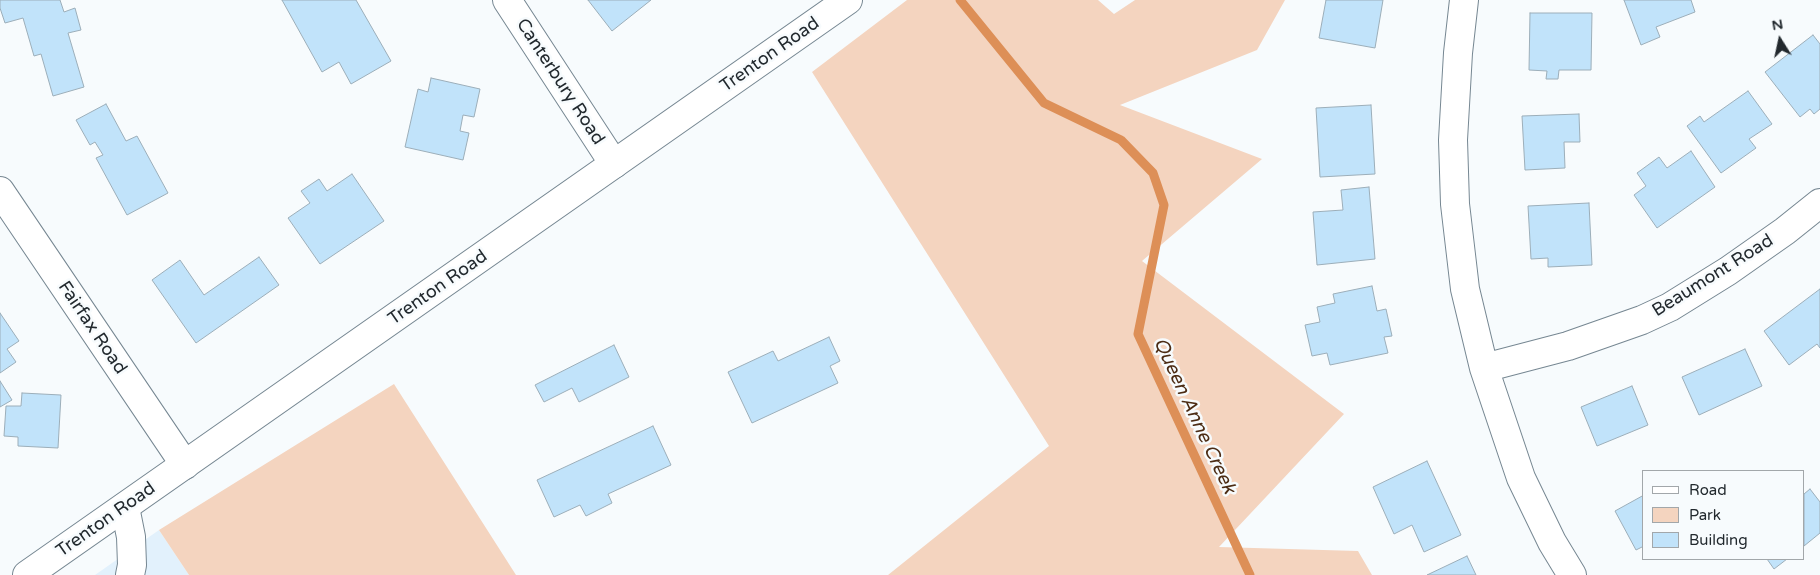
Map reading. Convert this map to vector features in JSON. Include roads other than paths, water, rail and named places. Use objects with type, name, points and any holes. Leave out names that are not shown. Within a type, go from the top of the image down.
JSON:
[{"type":"street","name":"Canterbury Road","points":[[507,0],[614,164]]},
{"type":"street","name":"Trenton Road","points":[[27,575],[848,0]]},
{"type":"street","points":[[1464,0],[1458,52],[1453,140],[1455,204],[1465,289],[1484,368],[1521,478],[1552,542],[1572,575]]},
{"type":"street","name":"Fairfax Road","points":[[0,191],[185,465]]},
{"type":"street","name":"Beaumont Road","points":[[1484,368],[1568,346],[1642,320],[1670,307],[1728,271],[1820,203]]},
{"type":"street","points":[[125,507],[131,537],[132,565],[130,575]]},
{"type":"waterway","name":"Queen Anne Creek","points":[[960,0],[1044,103],[1121,140],[1153,173],[1164,205],[1138,334],[1250,575]]}]
